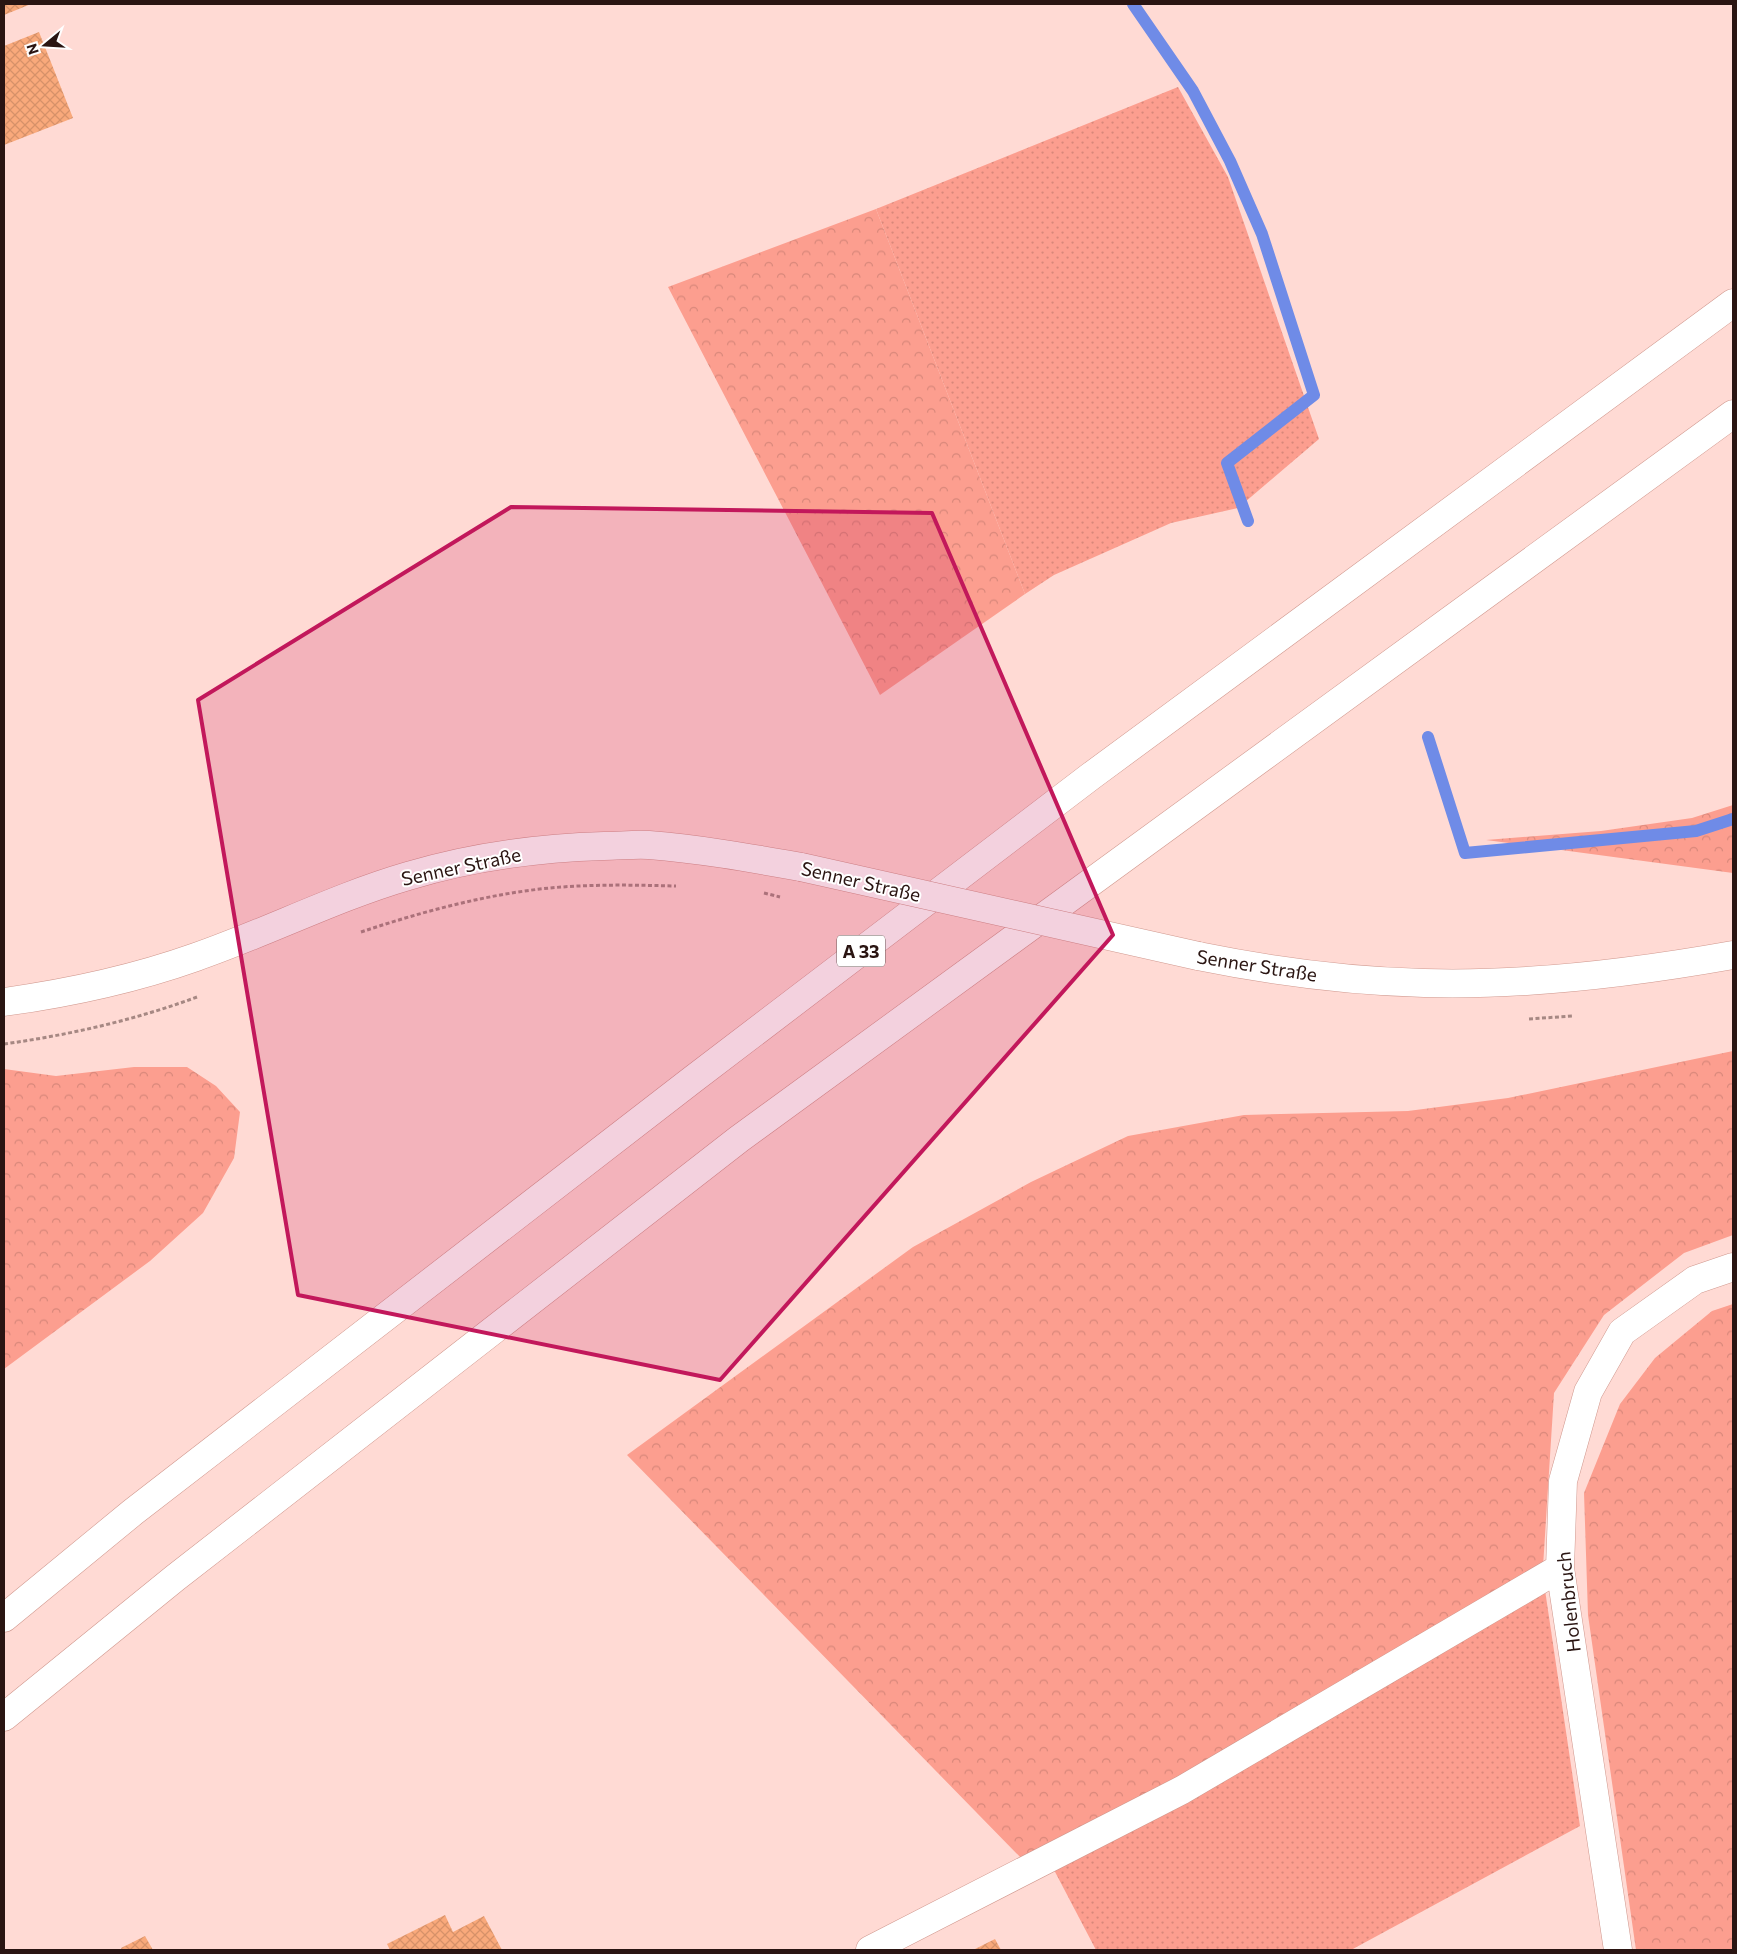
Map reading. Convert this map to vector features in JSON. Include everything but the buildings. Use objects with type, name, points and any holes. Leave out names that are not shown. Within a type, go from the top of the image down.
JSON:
[{"type":"main road","name":"A 33","points":[[4,1618],[141,1506],[692,1080],[1075,788],[1733,303]]},
{"type":"main road","points":[[4,1717],[183,1572],[739,1139],[1733,414]]},
{"type":"main road","name":"Senner Straße","points":[[4,1002],[68,993],[140,975],[197,957],[372,887],[410,875],[490,857],[566,848],[647,845],[728,854],[801,867],[1198,956],[1248,966],[1341,978],[1424,983],[1509,982],[1693,962],[1733,955]]},
{"type":"main road","name":"Holenbruch","points":[[1618,1950],[1560,1568],[1563,1481],[1588,1392],[1622,1332],[1695,1280],[1733,1267]]},
{"type":"main road","points":[[870,1950],[1182,1790],[1560,1568]]},
{"type":"path","points":[[357,934],[476,900],[550,888],[618,884],[685,886]]},
{"type":"path","points":[[756,892],[764,893]]},
{"type":"path","points":[[4,1044],[87,1029],[162,1010],[198,996]]},
{"type":"highlighted area","points":[[511,507],[932,513],[1113,935],[720,1380],[298,1295],[198,700]]},
{"type":"green space","points":[[1178,87],[1228,177],[1319,439],[1238,508],[1171,523],[1054,575],[1025,594],[876,209]]},
{"type":"green space","points":[[876,209],[1025,594],[880,695],[668,287]]},
{"type":"green space","points":[[1733,805],[1733,873],[1486,840],[1601,831],[1692,818]]},
{"type":"green space","points":[[1733,1051],[1733,1235],[1684,1253],[1604,1315],[1554,1393],[1543,1567],[1173,1780],[1022,1859],[627,1455],[913,1247],[1031,1182],[1128,1136],[1244,1115],[1408,1111],[1508,1098]]},
{"type":"green space","points":[[134,1067],[187,1067],[216,1086],[240,1112],[234,1158],[203,1213],[150,1261],[4,1369],[4,1069],[56,1076]]},
{"type":"green space","points":[[1733,1304],[1733,1950],[1636,1950],[1588,1615],[1584,1493],[1620,1404],[1655,1358],[1712,1311]]},
{"type":"green space","points":[[1545,1590],[1580,1826],[1351,1950],[1096,1950],[1053,1868]]},
{"type":"waterway","points":[[1133,4],[1193,91],[1230,161],[1262,234],[1314,395],[1227,463],[1248,521]]},
{"type":"waterway","points":[[1428,737],[1465,853],[1696,831],[1733,819]]}]
